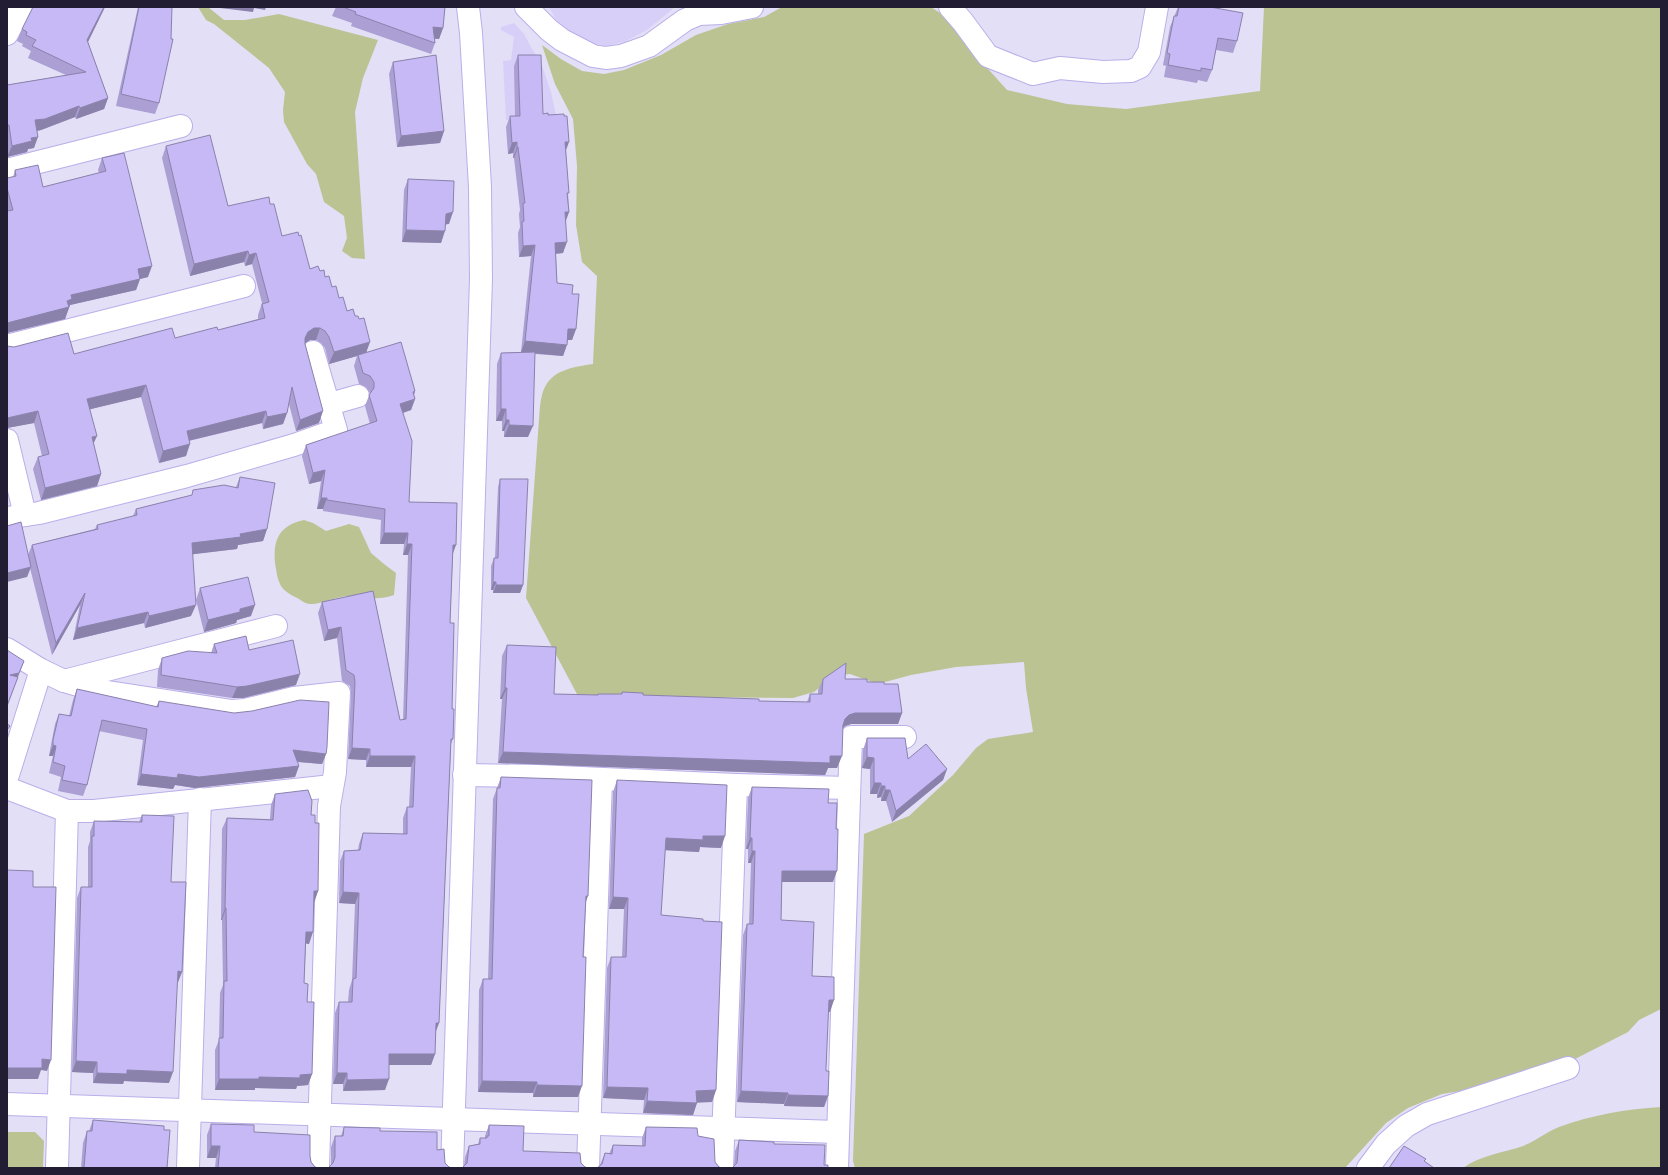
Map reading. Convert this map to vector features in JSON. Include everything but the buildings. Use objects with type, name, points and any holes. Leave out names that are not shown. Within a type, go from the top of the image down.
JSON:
[{"type":"street","points":[[7,34],[21,7]]},
{"type":"street","points":[[452,1168],[481,279],[480,187],[472,40],[468,7]]},
{"type":"street","points":[[526,7],[549,30],[562,40],[593,56],[606,58],[621,56],[649,46],[697,11],[721,13],[752,7]]},
{"type":"street","points":[[950,7],[960,17],[988,56],[1033,74],[1060,68],[1103,72],[1131,71],[1140,67],[1149,52],[1157,7]]},
{"type":"street","points":[[7,170],[181,126]]},
{"type":"street","points":[[7,346],[244,286]]},
{"type":"street","points":[[7,440],[16,516],[39,513],[179,478],[294,445],[336,430],[330,404],[322,385],[313,352]]},
{"type":"street","points":[[330,404],[358,396]]},
{"type":"street","points":[[64,681],[276,626]]},
{"type":"street","points":[[7,649],[41,670],[64,681],[95,690],[232,711],[245,710],[294,698],[339,693],[335,772],[329,806],[318,1168]]},
{"type":"street","points":[[7,778],[41,670]]},
{"type":"street","points":[[837,1168],[851,737],[905,737]]},
{"type":"street","points":[[464,775],[601,779],[736,786],[849,788]]},
{"type":"street","points":[[588,1168],[601,779]]},
{"type":"street","points":[[7,788],[67,811],[94,811],[332,786]]},
{"type":"street","points":[[722,1168],[736,786]]},
{"type":"street","points":[[188,1168],[200,799]]},
{"type":"street","points":[[57,1168],[67,811]]},
{"type":"street","points":[[1368,1168],[1386,1144],[1406,1126],[1427,1114],[1568,1068]]},
{"type":"street","points":[[7,1104],[838,1132]]},
{"type":"shaded area","points":[[549,7],[675,7],[647,30],[624,42],[606,46],[590,43],[574,34],[558,23]]},
{"type":"shaded area","points":[[514,23],[524,34],[541,62],[551,92],[556,115],[506,120],[503,61],[511,60],[514,37],[501,30],[501,27]]},
{"type":"green space","points":[[198,7],[208,7],[224,20],[245,20],[279,14],[378,40],[363,78],[355,112],[365,259],[352,258],[342,251],[347,238],[344,216],[324,202],[316,174],[307,164],[284,122],[283,110],[285,92],[269,68],[214,24],[206,20]]},
{"type":"green space","points":[[782,7],[931,7],[952,21],[981,61],[1007,90],[1067,104],[1126,109],[1260,91],[1264,7],[1661,7],[1661,1009],[1639,1020],[1628,1032],[1575,1059],[1490,1086],[1442,1094],[1408,1108],[1386,1123],[1345,1168],[855,1168],[853,1161],[864,834],[909,816],[953,775],[976,748],[988,739],[1033,732],[1026,688],[1024,662],[956,667],[911,675],[878,684],[850,674],[834,676],[814,692],[793,698],[578,696],[526,598],[540,406],[542,396],[544,389],[554,376],[572,368],[593,364],[597,276],[582,262],[576,225],[577,166],[573,119],[555,84],[542,45],[561,59],[582,71],[604,74],[624,70],[661,55],[696,35],[728,24],[764,17]]},
{"type":"green space","points":[[304,520],[313,523],[326,531],[349,524],[359,527],[371,553],[396,573],[394,595],[383,598],[344,596],[319,603],[307,604],[289,594],[281,586],[278,580],[275,560],[276,544],[278,537],[287,527]]},
{"type":"green space","points":[[1661,1107],[1661,1168],[1463,1168],[1485,1157],[1523,1146],[1554,1129],[1571,1123],[1609,1113]]},
{"type":"green space","points":[[7,1132],[35,1132],[44,1141],[43,1168],[7,1168]]}]
